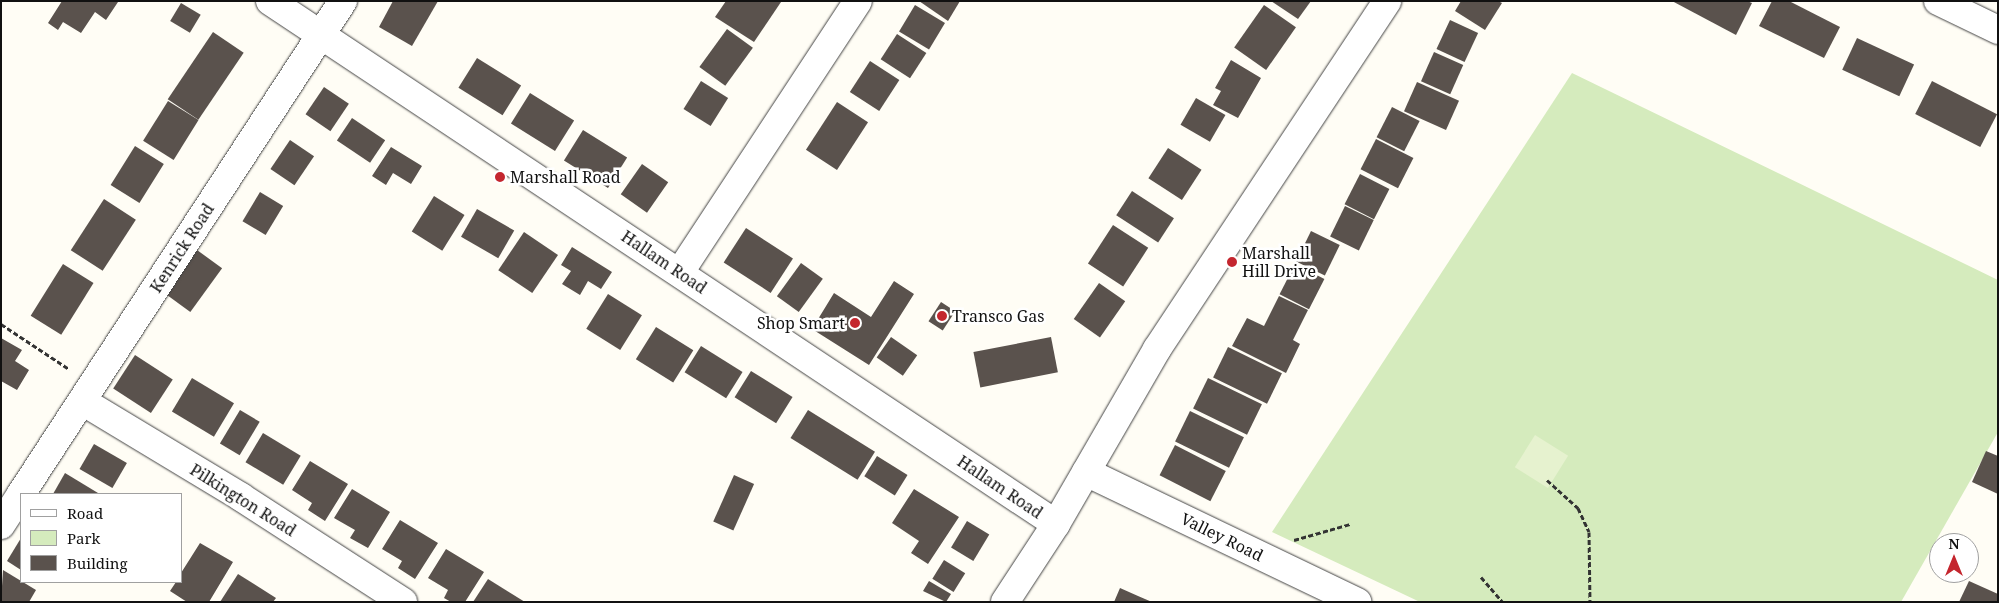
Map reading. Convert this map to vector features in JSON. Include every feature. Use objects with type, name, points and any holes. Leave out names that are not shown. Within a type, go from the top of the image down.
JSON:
[{"type":"street","name":"Hallam Road","points":[[270,1],[320,36],[680,272],[1056,524]]},
{"type":"street","name":"Kenrick Road","points":[[22,493],[343,1]]},
{"type":"street","points":[[680,272],[858,1]]},
{"type":"street","points":[[1005,602],[1056,524],[1157,349],[1387,1]]},
{"type":"street","points":[[1938,1],[1998,30]]},
{"type":"street","name":"Pilkington Road","points":[[87,393],[241,497],[402,602]]},
{"type":"street","name":"Valley Road","points":[[1086,472],[1357,602]]},
{"type":"street","name":"Kenrick Road","points":[[1,525],[20,496]]},
{"type":"path","points":[[1,324],[87,393]]},
{"type":"path","points":[[1547,480],[1578,508],[1589,532],[1590,602]]},
{"type":"path","points":[[1256,553],[1317,531],[1350,524]]},
{"type":"path","points":[[1481,577],[1503,602]]},
{"type":"green space","points":[[1572,73],[1998,280],[1998,432],[1940,533],[1929,533],[1929,553],[1901,602],[1420,602],[1272,532]]},
{"type":"green space","points":[[1535,435],[1568,456],[1548,488],[1515,467]]},
{"type":"building","points":[[62,1],[118,2],[106,20],[95,12],[81,33],[63,22],[58,30],[48,23]]},
{"type":"building","points":[[393,1],[438,1],[412,46],[379,27]]},
{"type":"building","points":[[726,1],[781,2],[754,42],[715,17]]},
{"type":"building","points":[[919,1],[960,1],[948,21]]},
{"type":"building","points":[[1271,1],[1311,1],[1298,19]]},
{"type":"building","points":[[1461,1],[1498,1],[1502,3],[1485,30],[1455,11]]},
{"type":"building","points":[[1672,1],[1747,1],[1752,3],[1736,35]]},
{"type":"building","points":[[1772,1],[1789,1],[1840,27],[1824,58],[1759,26]]},
{"type":"building","points":[[181,3],[201,15],[190,33],[170,21]]},
{"type":"building","points":[[915,5],[945,23],[929,50],[899,32]]},
{"type":"building","points":[[1264,5],[1296,27],[1266,70],[1234,48]]},
{"type":"building","points":[[1450,20],[1478,33],[1465,62],[1436,49]]},
{"type":"building","points":[[727,29],[753,48],[725,86],[699,67]]},
{"type":"building","points":[[213,32],[244,53],[198,120],[168,99]]},
{"type":"building","points":[[897,34],[926,53],[910,78],[881,59]]},
{"type":"building","points":[[1857,38],[1914,65],[1899,96],[1842,70]]},
{"type":"building","points":[[1434,52],[1463,65],[1450,94],[1421,81]]},
{"type":"building","points":[[477,58],[521,86],[503,115],[458,88]]},
{"type":"building","points":[[1231,60],[1261,78],[1238,118],[1213,105],[1221,91],[1215,88]]},
{"type":"building","points":[[870,61],[899,80],[879,111],[850,92]]},
{"type":"building","points":[[701,81],[728,98],[711,126],[684,109]]},
{"type":"building","points":[[1932,81],[1997,114],[1980,147],[1915,114]]},
{"type":"building","points":[[1417,82],[1459,101],[1446,130],[1404,111]]},
{"type":"building","points":[[324,87],[349,104],[330,131],[306,114]]},
{"type":"building","points":[[530,93],[574,121],[555,151],[511,124]]},
{"type":"building","points":[[1196,98],[1225,115],[1210,142],[1180,125]]},
{"type":"building","points":[[168,101],[199,120],[174,160],[143,141]]},
{"type":"building","points":[[837,102],[868,122],[837,170],[806,150]]},
{"type":"building","points":[[1392,107],[1420,121],[1404,151],[1377,137]]},
{"type":"building","points":[[352,118],[385,140],[370,163],[337,140]]},
{"type":"building","points":[[583,130],[627,158],[608,188],[564,161]]},
{"type":"building","points":[[1376,139],[1413,158],[1398,188],[1361,169]]},
{"type":"building","points":[[290,140],[314,156],[294,185],[270,169]]},
{"type":"building","points":[[135,146],[164,164],[139,203],[111,185]]},
{"type":"building","points":[[391,147],[422,166],[411,184],[393,173],[386,185],[372,176]]},
{"type":"building","points":[[1168,148],[1202,170],[1182,200],[1148,178]]},
{"type":"building","points":[[642,164],[668,182],[647,213],[621,194]]},
{"type":"building","points":[[1360,174],[1389,189],[1374,219],[1345,204]]},
{"type":"building","points":[[1132,191],[1174,218],[1158,243],[1116,215]]},
{"type":"building","points":[[260,192],[283,206],[266,235],[242,221]]},
{"type":"building","points":[[434,196],[465,215],[442,251],[412,232]]},
{"type":"building","points":[[104,199],[136,220],[103,271],[71,250]]},
{"type":"building","points":[[1345,206],[1374,220],[1359,251],[1330,237]]},
{"type":"building","points":[[477,209],[514,230],[498,258],[461,237]]},
{"type":"building","points":[[1113,225],[1148,248],[1123,286],[1088,264]]},
{"type":"building","points":[[746,228],[793,258],[771,293],[724,262]]},
{"type":"building","points":[[1311,231],[1340,245],[1325,276],[1296,262]]},
{"type":"building","points":[[524,232],[558,255],[532,293],[498,270]]},
{"type":"building","points":[[572,247],[612,272],[601,289],[588,281],[580,295],[562,284],[571,271],[561,265]]},
{"type":"building","points":[[197,250],[222,268],[190,312],[165,294]]},
{"type":"building","points":[[801,263],[823,279],[799,312],[777,296]]},
{"type":"building","points":[[63,264],[94,283],[61,335],[31,316]]},
{"type":"building","points":[[1295,264],[1324,279],[1309,309],[1280,294]]},
{"type":"building","name":"Shop Smart","points":[[894,281],[914,294],[869,365],[812,329],[834,293],[871,317]]},
{"type":"building","points":[[1099,283],[1125,301],[1100,337],[1074,319]]},
{"type":"building","points":[[608,294],[642,315],[620,350],[586,329]]},
{"type":"building","points":[[1279,296],[1308,310],[1293,340],[1300,344],[1286,373],[1232,346],[1247,318],[1264,326]]},
{"type":"building","name":"Transco Gas","points":[[941,302],[955,311],[943,331],[928,321]]},
{"type":"building","points":[[656,327],[693,350],[673,383],[636,359]]},
{"type":"building","points":[[891,337],[917,355],[903,376],[877,357]]},
{"type":"building","points":[[1051,337],[1058,372],[980,387],[973,352]]},
{"type":"building","points":[[1,338],[22,350],[15,361],[29,370],[17,390],[1,381]]},
{"type":"building","points":[[701,346],[743,372],[726,398],[685,372]]},
{"type":"building","points":[[1228,347],[1282,373],[1267,404],[1213,378]]},
{"type":"building","points":[[135,355],[173,380],[151,413],[113,389]]},
{"type":"building","points":[[751,371],[793,397],[776,423],[735,397]]},
{"type":"building","points":[[192,378],[234,403],[214,437],[172,411]]},
{"type":"building","points":[[1208,378],[1262,404],[1247,435],[1193,409]]},
{"type":"building","points":[[240,410],[260,422],[240,455],[220,443]]},
{"type":"building","points":[[808,410],[875,452],[858,480],[791,438]]},
{"type":"building","points":[[1190,411],[1244,437],[1229,468],[1175,442]]},
{"type":"building","points":[[263,433],[301,456],[283,485],[245,462]]},
{"type":"building","points":[[94,444],[127,463],[112,488],[80,469]]},
{"type":"building","points":[[1175,445],[1226,471],[1210,501],[1160,475]]},
{"type":"building","points":[[1986,451],[1998,456],[1998,494],[1972,482]]},
{"type":"building","points":[[877,456],[908,475],[895,495],[864,476]]},
{"type":"building","points":[[310,461],[348,484],[325,521],[308,510],[312,503],[292,490]]},
{"type":"building","points":[[65,473],[98,493],[54,493]]},
{"type":"building","points":[[734,475],[754,484],[733,531],[713,522]]},
{"type":"building","points":[[352,489],[390,512],[368,548],[350,538],[355,530],[334,518]]},
{"type":"building","points":[[914,489],[959,517],[928,564],[911,553],[919,541],[892,523]]},
{"type":"building","points":[[400,520],[438,543],[415,579],[398,568],[402,561],[382,549]]},
{"type":"building","points":[[967,521],[989,534],[973,561],[951,548]]},
{"type":"building","points":[[20,540],[20,569],[7,561]]},
{"type":"building","points":[[200,543],[233,562],[209,602],[187,602],[170,591],[175,583],[182,583],[182,571]]},
{"type":"building","points":[[446,549],[484,572],[465,602],[451,602],[444,598],[448,590],[428,578]]},
{"type":"building","points":[[944,560],[965,573],[954,592],[932,579]]},
{"type":"building","points":[[3,570],[20,580],[20,583],[24,583],[36,590],[29,602],[1,602]]},
{"type":"building","points":[[238,574],[276,598],[273,602],[220,602]]},
{"type":"building","points":[[488,579],[525,602],[473,602]]},
{"type":"building","points":[[929,581],[951,594],[946,602],[923,591]]},
{"type":"building","points":[[1968,583],[1973,583],[1998,594],[1998,602],[1959,602]]},
{"type":"building","points":[[1120,588],[1138,596],[1152,602],[1114,602]]},
{"type":"place","name":"Marshall Road","points":[[500,177]]},
{"type":"place","name":"Marshall Hill Drive","points":[[1232,262]]},
{"type":"place","name":"Transco Gas","points":[[942,316]]},
{"type":"place","name":"Shop Smart","points":[[855,323]]}]
